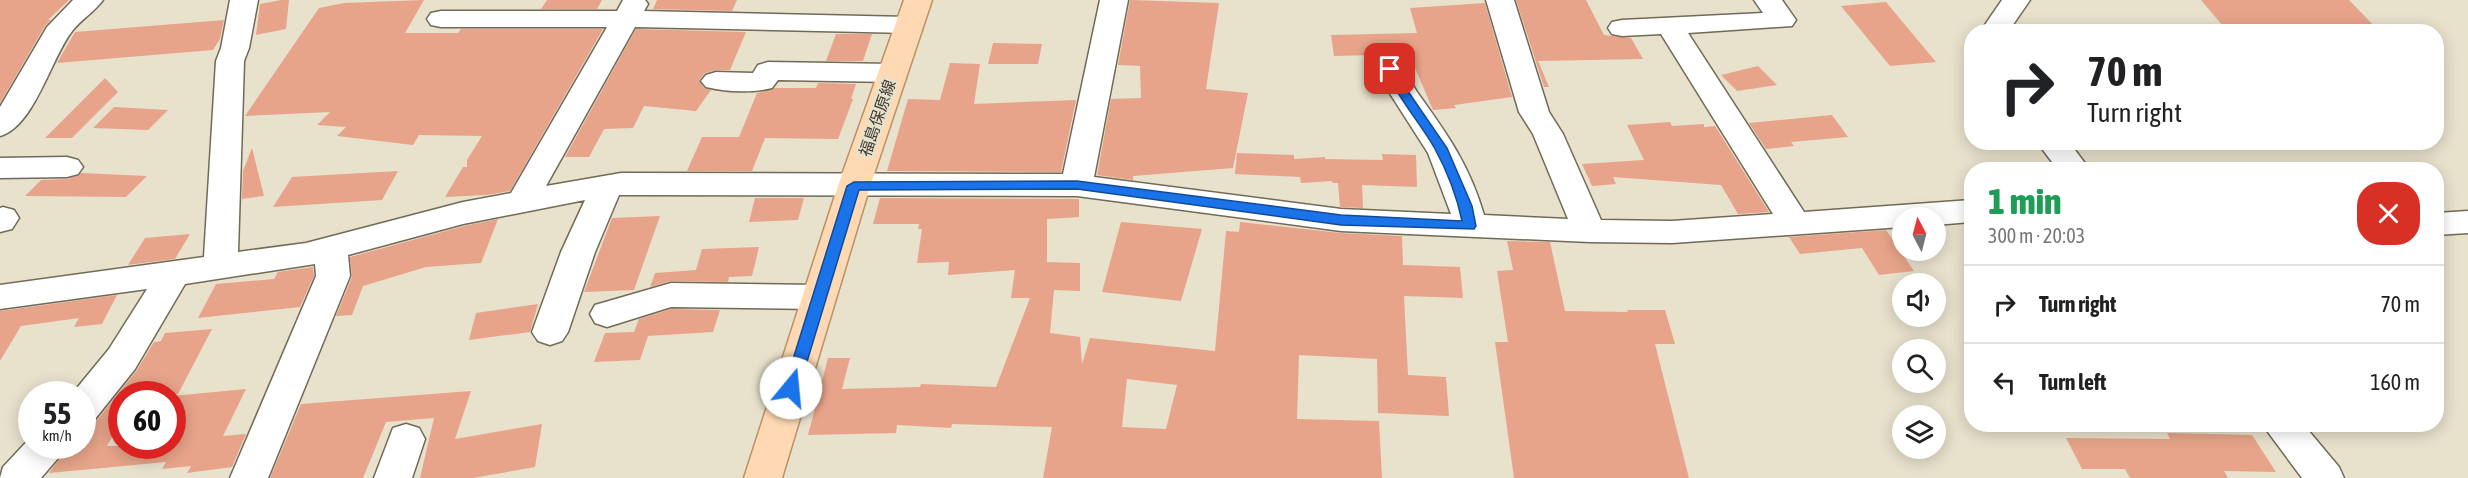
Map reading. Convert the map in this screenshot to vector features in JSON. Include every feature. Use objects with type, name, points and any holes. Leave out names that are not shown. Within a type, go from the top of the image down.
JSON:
[{"type":"main road","name":"福島保原線","points":[[763,478],[854,186],[913,12]]},
{"type":"street","points":[[0,126],[15,108],[61,27],[89,0]]},
{"type":"street","points":[[219,267],[230,61],[236,48],[244,0]]},
{"type":"street","points":[[1077,185],[1114,0]]},
{"type":"street","points":[[1500,0],[1534,112],[1548,134],[1590,231]]},
{"type":"street","points":[[1622,28],[1782,20],[1768,0]]},
{"type":"street","points":[[2000,24],[2016,0]]},
{"type":"street","points":[[522,201],[631,10]]},
{"type":"street","points":[[441,19],[631,10],[694,19],[913,12]]},
{"type":"street","points":[[1670,27],[1731,119],[1795,223]]},
{"type":"street","points":[[1390,69],[1399,88],[1440,148],[1466,206],[1470,226]]},
{"type":"street","points":[[716,81],[762,82],[768,71],[892,73]]},
{"type":"street","points":[[2059,150],[2068,162]]},
{"type":"street","points":[[0,168],[67,167]]},
{"type":"street","points":[[550,332],[578,252],[607,185]]},
{"type":"street","points":[[0,297],[331,249],[408,226],[607,185],[1077,185],[1341,220],[1590,231],[1672,232],[1964,211]]},
{"type":"street","points":[[2444,224],[2468,222]]},
{"type":"street","points":[[249,478],[333,276],[331,249]]},
{"type":"street","points":[[96,392],[122,359],[174,273]]},
{"type":"street","points":[[607,314],[671,295],[819,297]]},
{"type":"street","points":[[2288,432],[2325,478]]},
{"type":"street","points":[[393,478],[406,439]]},
{"type":"street","points":[[17,478],[34,459]]},
{"type":"building","points":[[0,0],[69,0],[48,20],[51,20],[45,26],[0,103]]},
{"type":"building","points":[[289,0],[286,29],[256,35],[260,4]]},
{"type":"building","points":[[424,0],[405,33],[458,33],[461,29],[603,29],[510,191],[487,195],[445,197],[463,167],[467,167],[467,160],[482,136],[419,135],[413,145],[337,136],[346,127],[317,125],[330,112],[245,116],[319,8],[344,3]]},
{"type":"building","points":[[547,0],[602,0],[597,9],[541,9]]},
{"type":"building","points":[[657,0],[737,0],[732,11],[653,9]]},
{"type":"building","points":[[1130,0],[1219,3],[1206,89],[1248,93],[1233,168],[1133,176],[1133,180],[1097,175],[1111,99],[1141,98],[1140,66],[1118,65]]},
{"type":"building","points":[[1516,0],[1586,0],[1604,35],[1631,38],[1643,59],[1538,61],[1549,87],[1544,87]]},
{"type":"building","points":[[2201,0],[2349,0],[2372,24],[2221,24]]},
{"type":"building","points":[[1886,2],[1936,62],[1890,66],[1841,6]]},
{"type":"building","points":[[1485,3],[1512,97],[1433,110],[1409,54],[1334,56],[1331,35],[1417,33],[1410,8]]},
{"type":"building","points":[[224,20],[220,39],[213,50],[57,63],[75,32]]},
{"type":"building","points":[[636,29],[746,32],[730,70],[705,73],[699,80],[704,88],[711,90],[696,111],[644,106],[633,128],[604,129],[589,157],[565,157]]},
{"type":"building","points":[[836,34],[872,34],[863,61],[826,61]]},
{"type":"building","points":[[993,43],[1042,44],[1038,64],[988,64]]},
{"type":"building","points":[[950,63],[980,64],[974,104],[1076,100],[1061,172],[887,171],[908,99],[940,100]]},
{"type":"building","points":[[1758,66],[1777,85],[1737,91],[1721,75]]},
{"type":"building","points":[[105,78],[118,92],[72,138],[45,138]]},
{"type":"building","points":[[818,83],[856,84],[851,99],[853,99],[838,139],[765,138],[752,171],[687,171],[702,137],[739,137],[757,93],[775,88],[816,88]]},
{"type":"building","points":[[114,107],[168,110],[148,130],[93,128]]},
{"type":"building","points":[[1832,115],[1848,137],[1791,142],[1794,146],[1766,149],[1749,123]]},
{"type":"building","points":[[1670,122],[1672,126],[1704,124],[1704,127],[1715,126],[1769,212],[1738,214],[1721,185],[1613,177],[1616,184],[1592,186],[1582,164],[1644,160],[1627,125]]},
{"type":"building","points":[[252,148],[264,196],[242,199],[243,171]]},
{"type":"building","points":[[1237,153],[1294,155],[1294,159],[1325,157],[1325,159],[1383,160],[1382,154],[1416,155],[1417,187],[1362,185],[1363,208],[1340,207],[1338,183],[1332,181],[1301,183],[1300,177],[1235,174]]},
{"type":"building","points":[[398,171],[382,200],[273,207],[292,177]]},
{"type":"building","points":[[81,173],[147,176],[126,197],[25,196],[41,180],[68,179]]},
{"type":"building","points":[[755,198],[804,198],[798,220],[749,222]]},
{"type":"building","points":[[880,198],[1079,199],[1079,217],[1047,219],[1047,262],[1080,263],[1080,291],[1054,290],[1050,333],[1080,337],[1082,364],[1090,338],[1215,351],[1226,231],[1239,232],[1240,222],[1341,233],[1402,236],[1403,265],[1460,267],[1463,298],[1404,296],[1408,375],[1446,377],[1449,416],[1378,413],[1377,359],[1299,355],[1297,419],[1379,421],[1382,478],[1043,478],[1052,427],[952,424],[951,428],[897,425],[896,433],[808,435],[828,358],[850,358],[842,389],[920,387],[921,384],[996,387],[1030,298],[1011,298],[1015,270],[948,275],[949,262],[917,263],[922,229],[918,229],[919,224],[873,224]],"holes":[[[1127,379],[1177,385],[1166,429],[1122,427]]]},
{"type":"building","points":[[660,216],[634,290],[584,292],[612,218]]},
{"type":"building","points":[[498,219],[481,263],[426,267],[363,286],[352,315],[336,316],[352,277],[350,257]]},
{"type":"building","points":[[1121,222],[1202,229],[1181,301],[1102,292]]},
{"type":"building","points":[[1886,230],[1892,239],[1892,261],[1907,261],[1914,271],[1879,275],[1862,248],[1800,254],[1789,237]]},
{"type":"building","points":[[190,234],[175,259],[128,265],[145,238]]},
{"type":"building","points":[[1507,241],[1550,242],[1565,311],[1665,310],[1675,344],[1655,344],[1689,478],[1514,478],[1495,342],[1508,342],[1497,271],[1513,270]]},
{"type":"building","points":[[759,247],[752,276],[729,277],[728,282],[671,281],[650,287],[655,273],[696,270],[702,249]]},
{"type":"building","points":[[313,267],[314,276],[300,307],[198,318],[216,284],[274,279],[278,272]]},
{"type":"building","points":[[117,295],[102,324],[74,327],[79,318],[21,326],[0,361],[0,311]]},
{"type":"building","points":[[538,304],[530,332],[469,340],[476,313]]},
{"type":"building","points":[[671,309],[720,310],[713,332],[648,336],[640,360],[594,362],[605,333],[634,332],[639,319]]},
{"type":"building","points":[[212,329],[185,381],[128,381],[154,342],[161,341],[165,333]]},
{"type":"building","points":[[246,389],[223,436],[246,434],[232,467],[187,473],[191,466],[162,469],[166,462],[49,473],[59,459],[96,459],[97,420],[108,406],[108,459],[186,459],[186,395]]},
{"type":"building","points":[[471,391],[455,439],[542,424],[535,467],[473,478],[420,478],[434,418],[386,422],[363,478],[270,478],[301,404]]},
{"type":"building","points":[[2167,433],[2252,435],[2276,472],[2224,471],[2228,478],[2130,478],[2125,469],[2082,469],[2066,438],[2170,439]]},
{"type":"route","points":[[791,388],[854,186],[1077,185],[1341,220],[1470,226],[1466,206],[1440,148],[1430,130],[1399,88],[1390,69]]}]
